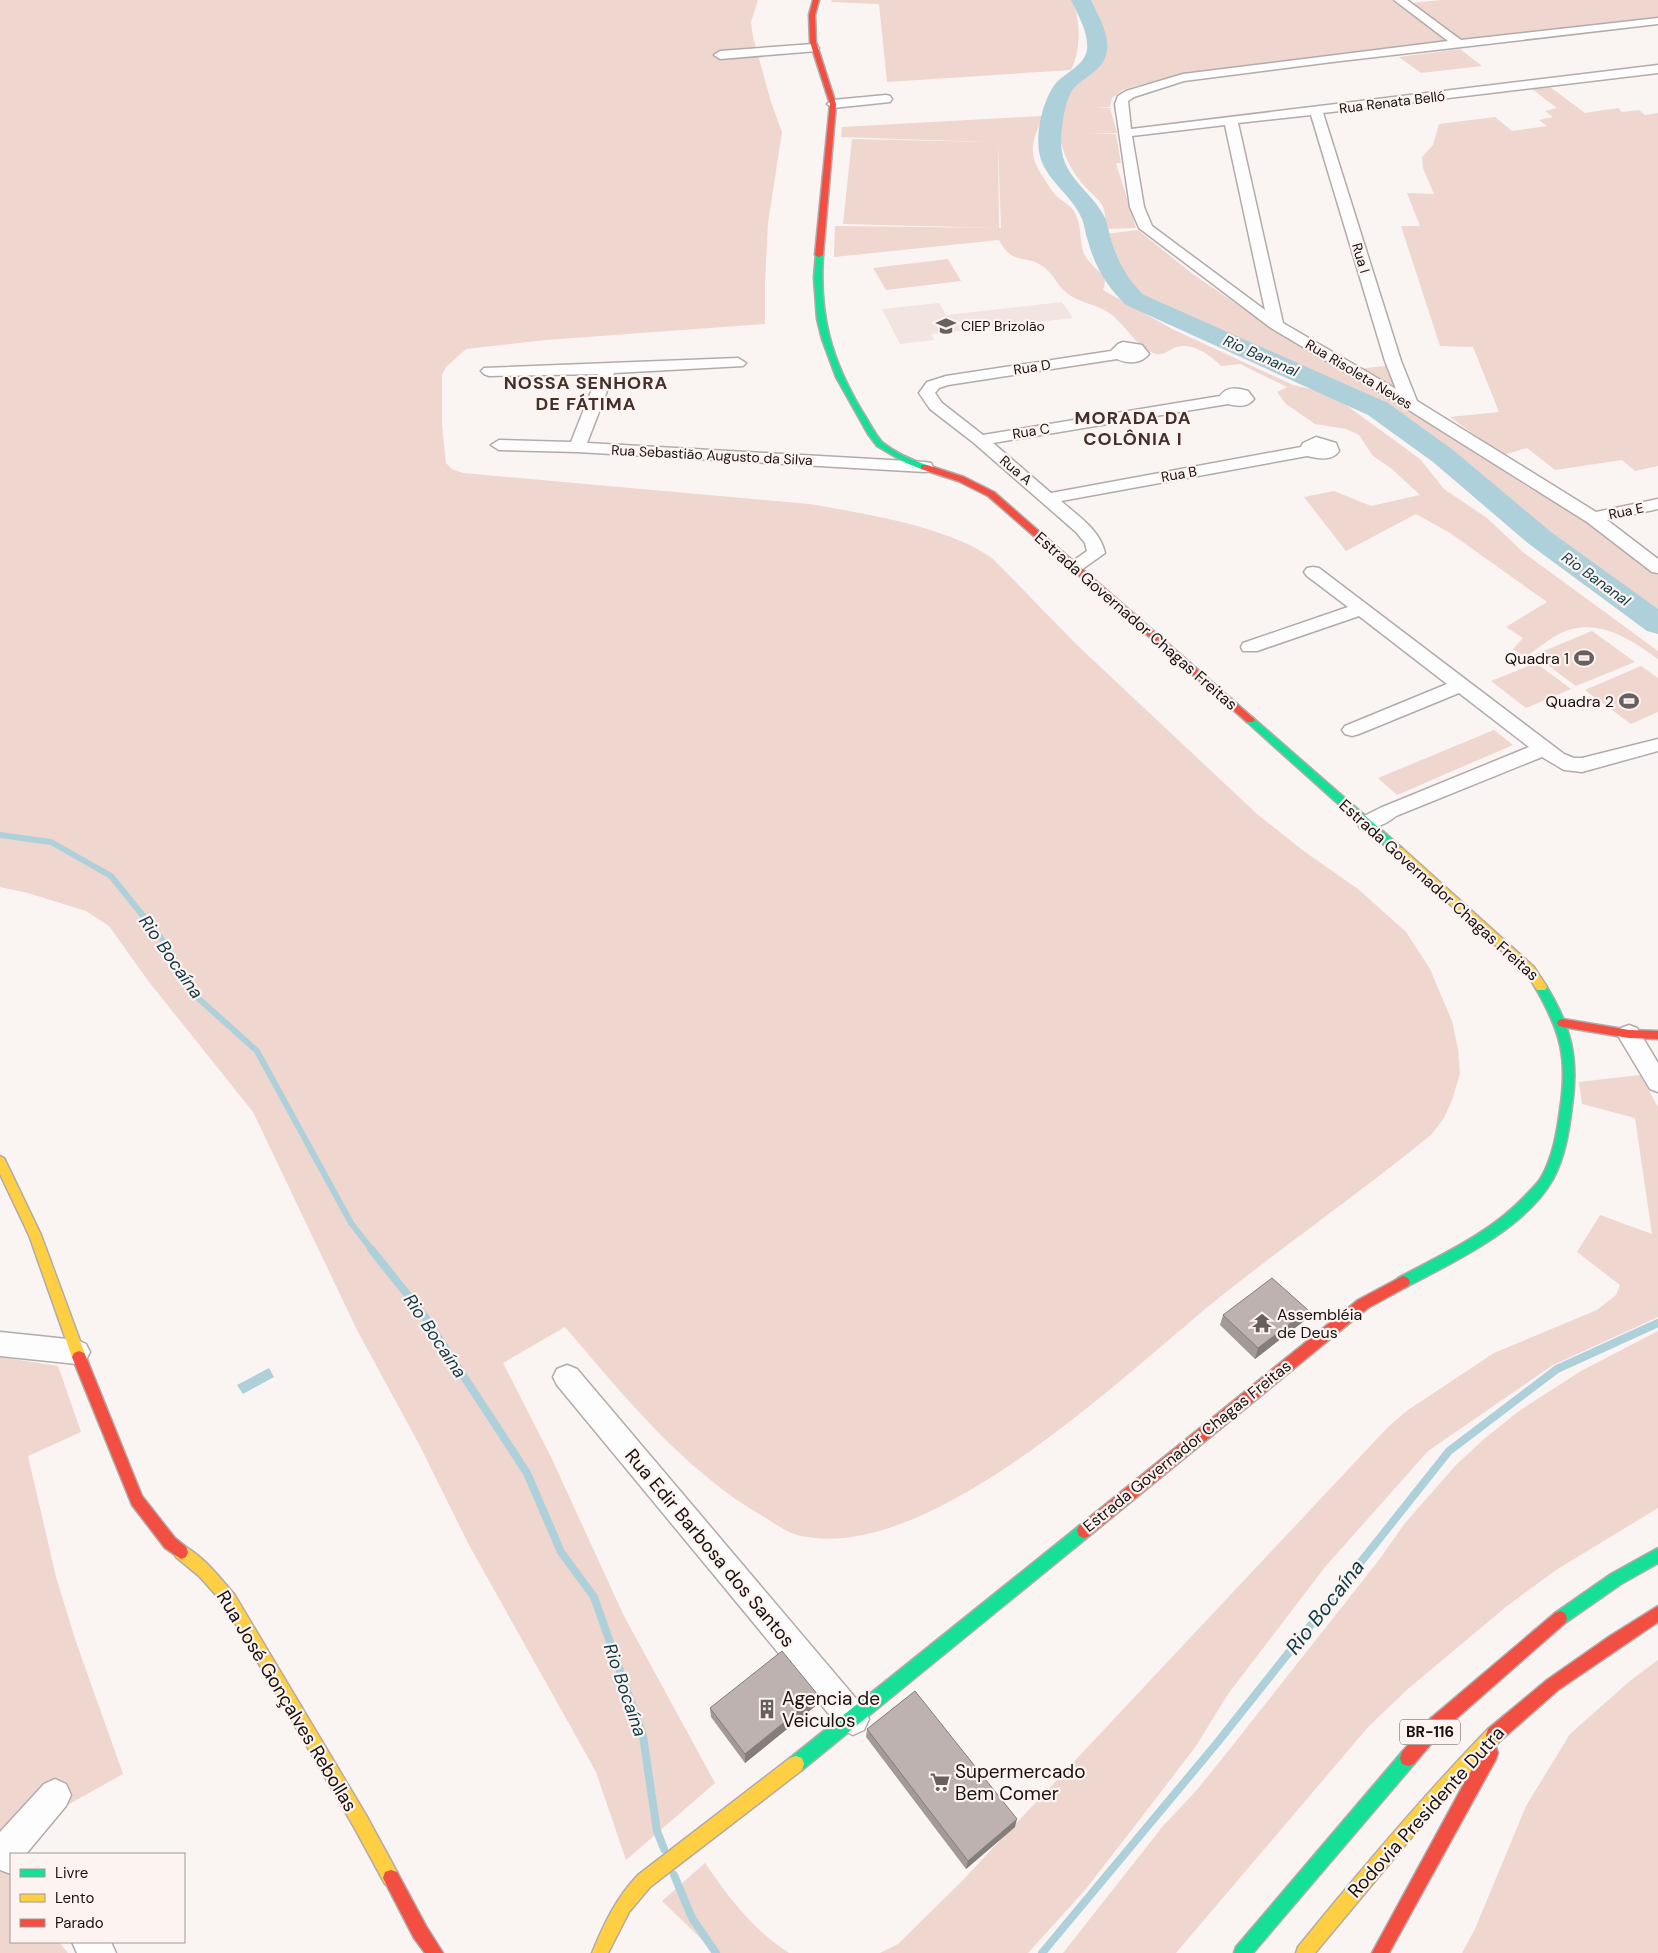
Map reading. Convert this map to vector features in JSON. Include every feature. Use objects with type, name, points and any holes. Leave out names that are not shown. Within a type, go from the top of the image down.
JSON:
[{"type":"main road","name":"Estrada Governador Chagas Freitas","points":[[600,1953],[617,1912],[627,1897],[644,1881],[720,1824],[853,1719],[1363,1304],[1492,1233],[1527,1204],[1543,1185],[1553,1164],[1565,1124],[1570,1056],[1563,1023],[1549,995],[1530,970],[1367,823],[991,494],[969,482],[894,455],[873,435],[856,407],[832,359],[820,324],[816,281],[833,104],[831,92],[813,48],[810,23],[816,0]]},
{"type":"main road","points":[[1563,1023],[1629,1034],[1658,1035]]},
{"type":"main road","name":"Rua José Gonçalves Rebollas","points":[[0,1161],[35,1235],[78,1352],[137,1500],[170,1543],[204,1571],[229,1599],[360,1821],[420,1932],[434,1953]]},
{"type":"main road","name":"BR-116","points":[[1242,1953],[1436,1725],[1547,1627],[1616,1579],[1658,1555]]},
{"type":"main road","name":"Rodovia Presidente Dutra","points":[[1304,1953],[1344,1902],[1464,1765],[1508,1721],[1588,1658],[1658,1613]]},
{"type":"main road","points":[[1380,1953],[1508,1721]]},
{"type":"street","points":[[1402,1],[1419,1]]},
{"type":"street","points":[[1402,1],[1459,44],[1658,21]]},
{"type":"street","name":"Rua Risoleta Neves","points":[[1459,44],[1332,58],[1164,83],[1130,94],[1122,99],[1121,104],[1137,207],[1146,228],[1276,325],[1410,404],[1593,518],[1658,568]]},
{"type":"street","points":[[720,55],[813,48]]},
{"type":"street","name":"Rua Renata Belló","points":[[1126,133],[1231,122],[1658,69]]},
{"type":"street","points":[[833,104],[886,99]]},
{"type":"street","name":"Rua I","points":[[1316,111],[1393,362],[1410,404]]},
{"type":"street","points":[[1231,122],[1276,325]]},
{"type":"street","name":"Rua D","points":[[946,381],[1119,354]]},
{"type":"street","points":[[489,371],[608,370],[738,363]]},
{"type":"street","points":[[577,447],[608,370]]},
{"type":"street","name":"Rua A","points":[[946,381],[933,385],[927,393],[936,406],[1049,498],[1082,528],[1096,545],[1093,556],[1074,566]]},
{"type":"street","name":"Rua C","points":[[980,440],[1229,398]]},
{"type":"street","name":"Rua Sebastião Augusto da Silva","points":[[499,445],[577,447],[925,467]]},
{"type":"street","name":"Rua B","points":[[1049,498],[1310,450]]},
{"type":"street","name":"Rua E","points":[[1593,518],[1658,504]]},
{"type":"street","points":[[1313,572],[1542,750],[1564,763],[1577,765],[1658,745]]},
{"type":"street","points":[[1250,647],[1361,609]]},
{"type":"street","points":[[1352,730],[1460,686]]},
{"type":"street","points":[[1367,823],[1542,750]]},
{"type":"street","points":[[1629,1034],[1658,1083]]},
{"type":"street","points":[[0,1344],[78,1352]]},
{"type":"street","name":"Rua Edir Barbosa dos Santos","points":[[567,1377],[853,1719]]},
{"type":"street","points":[[8,1854],[55,1795]]},
{"type":"street","points":[[90,1943],[99,1953]]},
{"type":"shaded area","points":[[0,0],[758,0],[751,22],[753,37],[771,102],[782,132],[768,223],[765,324],[546,340],[466,349],[446,367],[442,375],[442,425],[446,463],[452,469],[463,473],[809,504],[905,523],[954,538],[975,548],[993,559],[1077,645],[1257,814],[1305,852],[1358,889],[1406,932],[1430,969],[1452,1021],[1458,1049],[1460,1074],[1444,1118],[1432,1134],[1225,1293],[1082,1412],[1024,1455],[965,1493],[906,1522],[849,1537],[797,1535],[784,1530],[707,1478],[681,1455],[633,1405],[565,1327],[503,1363],[551,1457],[624,1616],[715,1783],[626,1860],[596,1772],[469,1545],[420,1446],[357,1330],[253,1112],[149,982],[109,926],[86,911],[28,893],[0,887]]},
{"type":"shaded area","points":[[832,0],[1072,0],[1077,17],[1079,35],[1077,53],[1071,70],[887,82],[879,4],[831,2]]},
{"type":"shaded area","points":[[1091,0],[1391,0],[1448,42],[1183,74],[1123,90],[1112,98],[1110,107],[1092,108],[1110,108],[1117,133],[1089,134],[1116,134],[1121,163],[1116,163],[1136,228],[1104,229],[1105,212],[1103,207],[1099,200],[1073,172],[1062,146],[1059,127],[1059,117],[1064,100],[1072,89],[1094,71],[1102,61],[1106,48],[1103,28]]},
{"type":"shaded area","points":[[1441,0],[1658,0],[1658,18],[1463,41],[1412,3]]},
{"type":"shaded area","points":[[1460,49],[1482,66],[1421,73],[1399,57]]},
{"type":"shaded area","points":[[1550,87],[1585,113],[1618,108],[1622,112],[1639,110],[1645,115],[1658,113],[1658,466],[1635,471],[1622,460],[1555,470],[1527,448],[1503,455],[1450,417],[1499,412],[1473,347],[1440,346],[1401,226],[1420,226],[1407,193],[1434,194],[1423,168],[1422,157],[1433,145],[1439,124],[1495,117],[1512,131],[1547,126],[1539,120],[1553,117],[1545,111],[1557,108],[1532,89]]},
{"type":"shaded area","points":[[1043,116],[1034,139],[1033,156],[1040,172],[1055,195],[1075,213],[1079,223],[1084,254],[1104,277],[1103,290],[1172,329],[1293,385],[1331,394],[1420,459],[1444,489],[1487,518],[1524,553],[1658,651],[1658,659],[1618,634],[1607,630],[1584,627],[1559,634],[1525,657],[1513,649],[1523,638],[1506,627],[1547,602],[1450,533],[1416,514],[1346,551],[1304,497],[1334,491],[1371,506],[1420,495],[1392,469],[1373,456],[1359,435],[1346,429],[1315,424],[1286,404],[1277,392],[1287,387],[1240,364],[1221,366],[1200,350],[1187,346],[1180,346],[1162,354],[1156,354],[1147,350],[1112,315],[1071,296],[1063,290],[1045,268],[1032,261],[1010,254],[999,240],[834,257],[835,226],[997,228],[843,224],[852,139],[986,142],[841,137],[842,127]],"holes":[[[998,142],[1001,228],[999,228]]]},
{"type":"shaded area","points":[[1138,230],[1194,275],[1275,330],[1405,405],[1529,488],[1568,509],[1624,547],[1658,575],[1658,622],[1550,542],[1496,494],[1443,451],[1390,414],[1350,393],[1196,325],[1139,295],[1119,274],[1105,234]]},
{"type":"shaded area","points":[[948,259],[961,281],[886,290],[873,268]]},
{"type":"shaded area","name":"CIEP Brizolão","points":[[1062,302],[1073,318],[931,334],[934,340],[900,344],[882,309],[939,303],[946,315]]},
{"type":"shaded area","points":[[1393,365],[1400,395],[1359,369]]},
{"type":"shaded area","name":"Quadra 1","points":[[1592,631],[1635,662],[1576,686],[1534,655]]},
{"type":"shaded area","points":[[1536,663],[1571,689],[1526,708],[1491,681]]},
{"type":"shaded area","name":"Quadra 2","points":[[1641,666],[1658,678],[1658,712],[1631,724],[1585,690]]},
{"type":"shaded area","points":[[1494,730],[1513,745],[1397,795],[1378,778]]},
{"type":"shaded area","points":[[1640,1075],[1658,1107],[1658,1317],[1553,1365],[1428,1451],[1325,1567],[1228,1694],[1196,1746],[1137,1823],[1085,1890],[1028,1953],[880,1953],[898,1944],[961,1882],[1388,1427],[1408,1410],[1494,1353],[1597,1310],[1616,1295],[1620,1285],[1577,1252],[1600,1215],[1652,1234],[1635,1118],[1582,1104],[1579,1082]]},
{"type":"shaded area","points":[[1658,1331],[1658,1508],[1556,1570],[1507,1606],[1409,1688],[1369,1726],[1176,1953],[1063,1953],[1163,1826],[1196,1791],[1229,1750],[1379,1560],[1405,1523],[1456,1465],[1484,1439],[1519,1411],[1581,1371]]},
{"type":"shaded area","points":[[0,1357],[58,1366],[81,1432],[28,1456],[56,1577],[75,1639],[123,1774],[55,1812],[30,1848],[29,1853],[10,1853],[10,1943],[60,1943],[68,1953],[0,1953]]},
{"type":"shaded area","points":[[1658,1660],[1658,1953],[1462,1953],[1475,1929],[1526,1806],[1570,1734],[1631,1680]]},
{"type":"shaded area","points":[[705,1863],[723,1889],[753,1924],[789,1953],[716,1953],[662,1901]]},
{"type":"water","points":[[269,1368],[274,1377],[243,1394],[237,1385]]},
{"type":"building","name":"Assembléia de Deus","points":[[1272,1278],[1308,1310],[1258,1348],[1223,1315]]},
{"type":"building","name":"Agencia de Veiculos","points":[[782,1651],[818,1695],[745,1754],[710,1708]]},
{"type":"building","name":"Supermercado Bem Comer","points":[[915,1691],[1017,1819],[968,1861],[867,1729]]},
{"type":"waterway","name":"Rio Bananal","points":[[1081,0],[1095,31],[1097,51],[1092,63],[1068,83],[1061,93],[1053,117],[1050,150],[1056,168],[1093,217],[1105,258],[1116,280],[1128,293],[1135,300],[1378,409],[1443,456],[1540,538],[1658,624]]},
{"type":"waterway","name":"Rio Bocaína","points":[[0,835],[51,842],[111,876],[161,938],[199,999],[257,1051],[351,1223],[372,1250]]},
{"type":"waterway","name":"Rio Bocaína","points":[[371,1249],[423,1314],[527,1473],[561,1552],[594,1597],[643,1736],[657,1831],[664,1849]]},
{"type":"waterway","name":"Rio Bocaína","points":[[1042,1953],[1217,1743],[1449,1451],[1557,1369],[1658,1323]]},
{"type":"waterway","name":"Rio Bocaína","points":[[674,1875],[692,1918],[716,1953]]},
{"type":"traffic: fast","points":[[819,255],[818,299],[825,339],[849,396],[877,441],[895,455],[924,467]]},
{"type":"traffic: fast","points":[[1250,720],[1398,851]]},
{"type":"traffic: fast","points":[[1403,1282],[1484,1237],[1499,1226],[1543,1185],[1553,1166],[1562,1134],[1569,1086],[1568,1056],[1566,1042],[1557,1014],[1541,987]]},
{"type":"traffic: fast","points":[[796,1764],[1084,1531]]},
{"type":"traffic: fast","points":[[1560,1618],[1616,1579],[1658,1555]]},
{"type":"traffic: fast","points":[[1242,1953],[1408,1758]]},
{"type":"traffic: slow","points":[[1398,851],[1530,970],[1541,987]]},
{"type":"traffic: slow","points":[[0,1161],[35,1235],[79,1357]]},
{"type":"traffic: slow","points":[[181,1552],[204,1571],[229,1599],[360,1821],[391,1878]]},
{"type":"traffic: slow","points":[[1304,1953],[1396,1841],[1494,1735]]},
{"type":"traffic: slow","points":[[600,1953],[618,1914],[644,1881],[796,1764]]},
{"type":"traffic: jam","points":[[816,0],[812,15],[813,42],[833,104],[819,255]]},
{"type":"traffic: jam","points":[[924,467],[961,479],[991,494],[1250,720]]},
{"type":"traffic: jam","points":[[1563,1023],[1629,1034],[1658,1035]]},
{"type":"traffic: jam","points":[[1084,1531],[1363,1304],[1403,1282]]},
{"type":"traffic: jam","points":[[79,1357],[137,1500],[170,1543],[181,1552]]},
{"type":"traffic: jam","points":[[1494,1735],[1552,1685],[1658,1613]]},
{"type":"traffic: jam","points":[[1408,1758],[1436,1725],[1560,1618]]},
{"type":"traffic: jam","points":[[1380,1953],[1490,1753]]},
{"type":"traffic: jam","points":[[391,1878],[420,1932],[435,1953]]},
{"type":"place","name":"CIEP Brizolão","points":[[946,326]]},
{"type":"place","name":"Quadra 1","points":[[1584,658]]},
{"type":"place","name":"Quadra 2","points":[[1629,701]]},
{"type":"place","name":"Assembléia de Deus","points":[[1262,1323]]},
{"type":"place","name":"Agencia de Veiculos","points":[[767,1709]]},
{"type":"place","name":"Supermercado Bem Comer","points":[[940,1782]]},
{"type":"district","name":"NOSSA SENHORA DE FÁTIMA","points":[[586,393]]},
{"type":"district","name":"MORADA DA COLÔNIA I","points":[[1133,428]]}]
